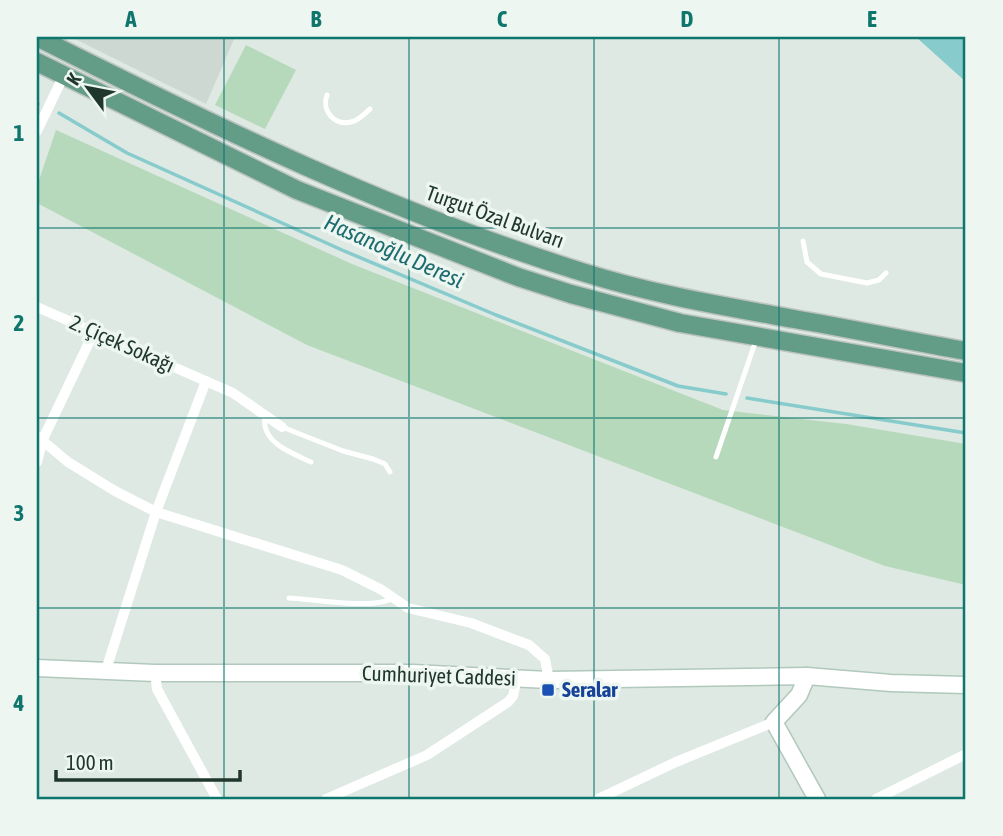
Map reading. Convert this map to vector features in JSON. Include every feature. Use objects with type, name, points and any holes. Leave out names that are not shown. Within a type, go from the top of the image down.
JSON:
[{"type":"main road","name":"Turgut Özal Bulvarı","points":[[37,37],[309,169],[501,246],[584,273],[669,296],[966,351]]},
{"type":"main road","points":[[37,62],[297,190],[518,277],[680,323],[966,373]]},
{"type":"main road","name":"Cumhuriyet Caddesi","points":[[37,668],[156,673],[413,673],[549,680],[807,676],[891,683],[966,685]]},
{"type":"main road","points":[[807,676],[799,695],[774,722],[817,799]]},
{"type":"street","points":[[37,131],[64,75]]},
{"type":"street","name":"2. Çiçek Sokağı","points":[[37,307],[233,393],[282,427]]},
{"type":"street","points":[[37,462],[40,438],[94,332]]},
{"type":"street","points":[[106,670],[156,512],[206,381]]},
{"type":"street","points":[[40,438],[68,463],[156,512],[342,570],[408,608],[471,623],[529,645],[545,659],[549,680]]},
{"type":"street","points":[[156,673],[158,689],[217,799]]},
{"type":"street","points":[[326,799],[427,755],[508,702],[513,696],[517,678]]},
{"type":"street","points":[[598,799],[676,762],[774,722]]},
{"type":"street","points":[[876,799],[966,754]]},
{"type":"lane","points":[[327,95],[324,104],[327,111],[340,122],[353,122],[370,109]]},
{"type":"lane","points":[[803,241],[807,262],[821,274],[867,283],[879,280],[886,273]]},
{"type":"lane","points":[[716,457],[757,337]]},
{"type":"lane","points":[[265,416],[264,424],[269,437],[311,462]]},
{"type":"lane","points":[[282,427],[385,464],[390,472]]},
{"type":"lane","points":[[289,598],[368,604],[384,603],[393,597]]},
{"type":"shaded area","points":[[71,37],[235,37],[206,104]]},
{"type":"green space","points":[[246,45],[296,70],[265,129],[215,105]]},
{"type":"green space","points":[[56,130],[352,264],[723,410],[846,424],[966,444],[966,585],[885,566],[307,345],[37,203],[37,186]]},
{"type":"water","points":[[916,37],[966,37],[966,82]]},
{"type":"waterway","name":"Hasanoğlu Deresi","points":[[59,113],[127,153],[342,250],[496,315],[678,386],[726,394]]},
{"type":"waterway","name":"Hasanoğlu Deresi","points":[[747,398],[966,433]]},
{"type":"place","name":"Seralar","points":[[548,690]]}]
